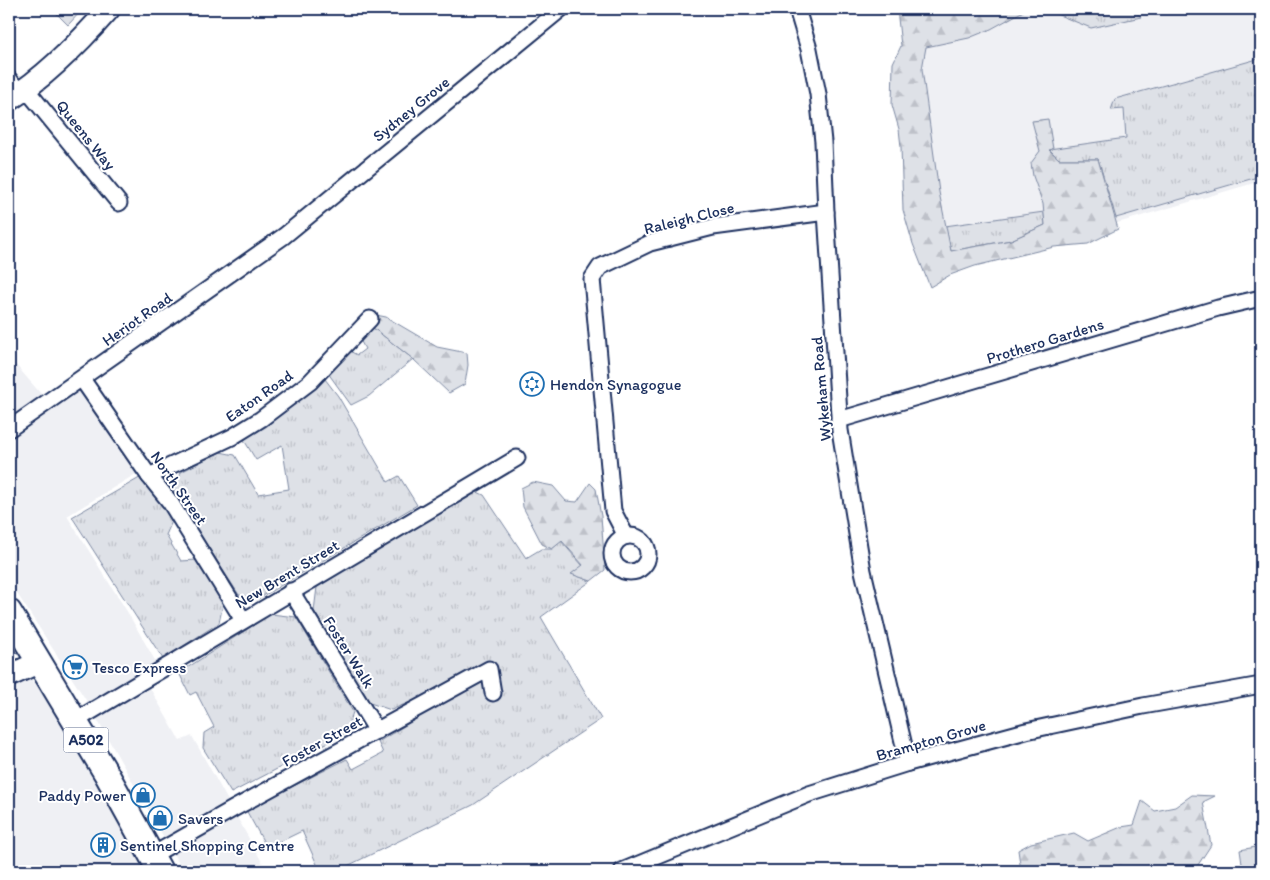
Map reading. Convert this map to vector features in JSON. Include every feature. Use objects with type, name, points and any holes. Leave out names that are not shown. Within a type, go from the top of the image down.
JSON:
[{"type":"main road","points":[[16,90],[85,37],[109,9]]},
{"type":"main road","name":"A502","points":[[9,612],[106,773],[156,864]]},
{"type":"main road","points":[[9,676],[39,662]]},
{"type":"street","name":"Sydney Grove","points":[[284,236],[561,9]]},
{"type":"street","name":"Wykeham Road","points":[[797,9],[809,49],[818,94],[823,142],[839,420],[863,571],[908,763]]},
{"type":"street","name":"Queens Way","points":[[16,90],[119,203]]},
{"type":"street","name":"Raleigh Close","points":[[626,536],[613,510],[592,279],[600,267],[650,243],[713,227],[826,212]]},
{"type":"street","name":"Heriot Road","points":[[9,429],[284,236]]},
{"type":"street","name":"Prothero Gardens","points":[[839,420],[1209,311],[1261,298]]},
{"type":"street","name":"Eaton Road","points":[[149,476],[232,437],[261,419],[310,382],[370,318]]},
{"type":"street","name":"North Street","points":[[82,379],[149,476],[170,502],[243,620]]},
{"type":"street","name":"New Brent Street","points":[[75,721],[517,458]]},
{"type":"street","name":"Foster Walk","points":[[291,591],[377,731]]},
{"type":"street","name":"Foster Street","points":[[156,864],[233,809],[489,669],[493,693]]},
{"type":"street","name":"Brampton Grove","points":[[622,871],[809,794],[908,763],[1026,732],[1143,706],[1261,686]]},
{"type":"shaded area","points":[[1013,9],[1261,9],[1261,181],[1114,224],[945,265],[912,45]]},
{"type":"shaded area","points":[[9,357],[48,402],[82,379],[144,469],[67,516],[128,613],[161,671],[146,681],[180,741],[192,736],[267,871],[183,871],[86,700],[9,579]]},
{"type":"shaded area","points":[[30,677],[65,727],[146,871],[9,871],[9,688]]},
{"type":"green space","points":[[52,9],[83,9],[68,25]]},
{"type":"green space","points":[[897,9],[1027,9],[991,29],[969,38],[926,47],[922,69],[939,192],[951,251],[1011,240],[1045,225],[1043,204],[1033,176],[1031,163],[1040,151],[1032,121],[1048,119],[1053,149],[1049,150],[1059,159],[1098,159],[1118,229],[1088,244],[1054,247],[975,266],[950,275],[930,287],[913,244],[903,210],[901,147],[899,129],[892,105],[893,63],[901,46]]},
{"type":"green space","points":[[1044,9],[1132,9],[1141,17],[1091,28]]},
{"type":"green space","points":[[1261,58],[1261,176],[1116,218],[1098,159],[1059,159],[1049,149],[1126,138],[1124,109],[1111,110],[1115,99]]},
{"type":"green space","points":[[1044,212],[1045,225],[1011,240],[951,251],[945,226]]},
{"type":"green space","points":[[366,313],[386,317],[437,347],[467,353],[468,365],[465,384],[449,393],[413,359],[363,320]]},
{"type":"green space","points":[[368,324],[413,359],[369,396],[351,405],[328,373],[348,350],[357,355],[365,349],[358,336]]},
{"type":"green space","points":[[325,379],[338,396],[388,482],[399,476],[417,505],[258,599],[239,595],[173,492],[181,472],[220,452],[235,455],[258,494],[289,489],[282,445],[256,460],[244,440]]},
{"type":"green space","points":[[143,476],[173,519],[166,535],[181,561],[197,560],[223,604],[219,623],[163,659],[72,517]]},
{"type":"green space","points":[[533,482],[553,486],[566,501],[577,502],[590,483],[596,489],[601,516],[605,570],[591,581],[571,574],[583,565],[562,541],[552,549],[542,544],[523,507],[521,488]]},
{"type":"green space","points":[[475,491],[484,495],[526,558],[541,549],[552,549],[561,541],[583,566],[572,574],[591,581],[541,617],[601,719],[473,805],[337,871],[320,871],[302,831],[267,848],[246,810],[347,759],[353,769],[383,753],[378,742],[440,704],[434,692],[391,710],[370,703],[314,611],[317,587]]},
{"type":"green space","points":[[271,614],[296,617],[353,712],[346,733],[231,793],[203,748],[204,733],[214,727],[196,692],[190,695],[179,673]]},
{"type":"green space","points":[[1192,795],[1215,796],[1203,802],[1211,845],[1194,871],[1021,871],[1018,850],[1031,843],[1074,833],[1088,841],[1121,827],[1134,825],[1142,801],[1155,811],[1175,807]]},
{"type":"green space","points":[[1261,846],[1261,871],[1243,871],[1240,850]]},
{"type":"place","name":"Hendon Synagogue","points":[[532,384]]},
{"type":"place","name":"Tesco Express","points":[[75,667]]},
{"type":"place","name":"Paddy Power","points":[[143,795]]},
{"type":"place","name":"Savers","points":[[160,818]]},
{"type":"place","name":"Sentinel Shopping Centre","points":[[103,845]]}]
